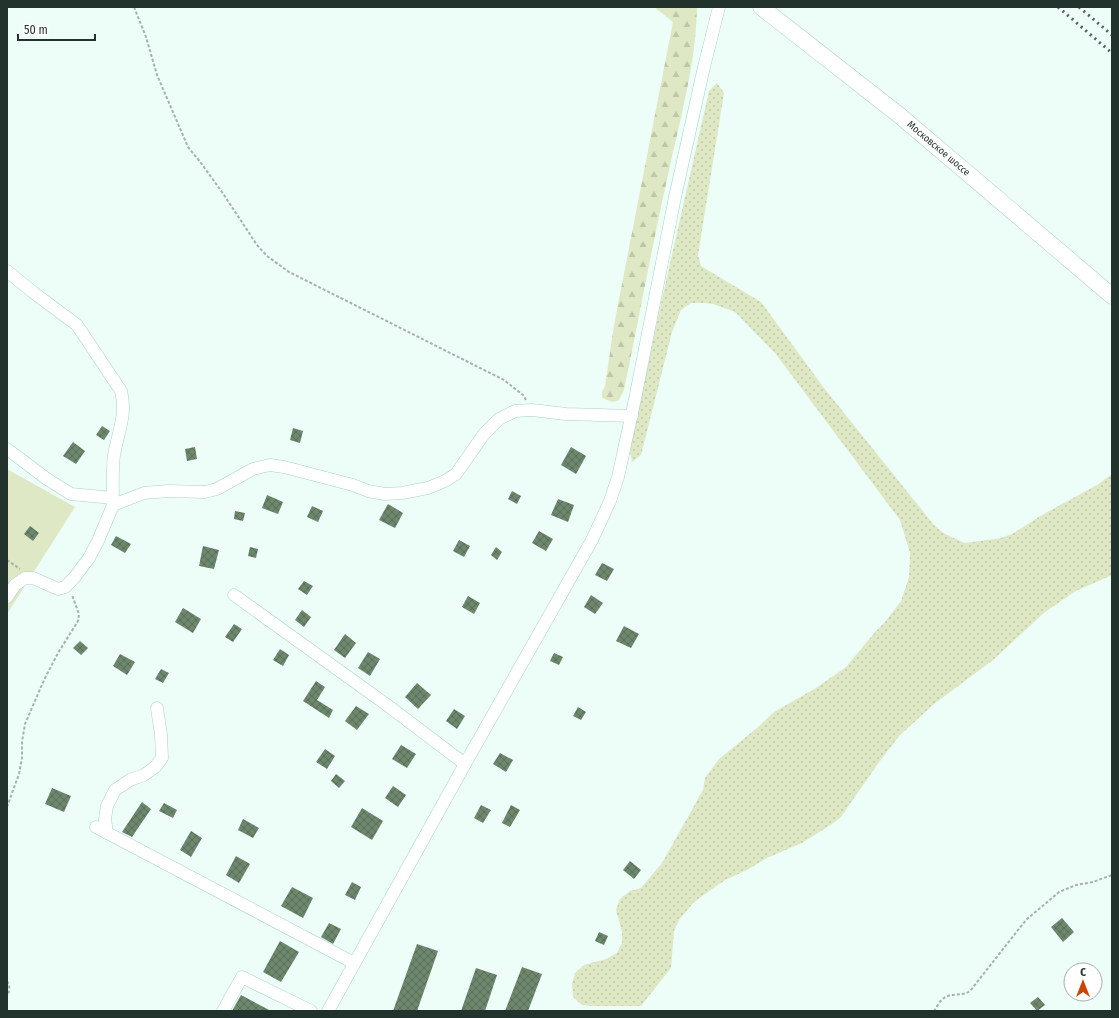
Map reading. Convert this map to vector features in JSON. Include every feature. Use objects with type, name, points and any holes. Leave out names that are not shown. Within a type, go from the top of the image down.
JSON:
[{"type":"main road","name":"Московское шоссе","points":[[760,7],[899,115],[1112,296]]},
{"type":"street","points":[[328,1011],[602,519],[610,501],[618,477],[632,416],[675,197],[719,7]]},
{"type":"street","points":[[7,271],[77,325],[122,391],[124,402],[122,420],[114,457],[113,502],[98,541],[89,558],[65,587],[58,588],[33,578],[25,578],[15,585],[7,597]]},
{"type":"street","points":[[7,449],[47,479],[71,494],[113,502],[127,500],[144,493],[168,491],[205,492],[217,489],[253,469],[270,465],[353,484],[368,491],[385,494],[402,493],[428,488],[445,481],[456,474],[484,434],[499,419],[515,411],[532,410],[566,414],[632,416]]},
{"type":"street","points":[[234,595],[387,705],[465,764]]},
{"type":"street","points":[[107,833],[105,819],[107,806],[115,790],[130,780],[144,775],[155,767],[162,758],[161,735],[157,708]]},
{"type":"street","points":[[96,827],[354,963]]},
{"type":"street","points":[[223,1011],[242,977],[311,1011]]},
{"type":"path","points":[[134,7],[146,37],[157,75],[188,147],[202,163],[257,245],[267,256],[289,272],[504,380],[523,395],[532,410]]},
{"type":"path","points":[[7,807],[19,774],[25,724],[44,680],[58,653],[78,621],[79,614],[76,604],[71,594],[65,587]]},
{"type":"path","points":[[934,1011],[944,998],[953,994],[965,995],[970,991],[1026,920],[1060,892],[1076,885],[1093,882],[1112,875]]},
{"type":"path","points":[[7,981],[9,985],[9,994],[7,996]]},
{"type":"green space","points":[[654,7],[697,7],[694,49],[687,91],[656,228],[624,390],[619,400],[613,402],[602,398],[602,392],[605,386],[614,325],[673,22]]},
{"type":"green space","points":[[717,83],[724,93],[698,255],[701,266],[761,302],[824,388],[934,525],[943,533],[965,543],[1001,538],[1012,534],[1042,515],[1097,485],[1112,474],[1112,575],[1076,591],[1045,612],[993,660],[934,704],[899,736],[841,817],[802,843],[767,858],[747,870],[725,880],[694,902],[679,920],[674,931],[671,968],[641,1006],[582,1005],[573,997],[572,984],[575,973],[584,965],[606,959],[617,953],[622,943],[622,932],[616,910],[620,899],[630,891],[641,888],[662,863],[703,790],[705,778],[719,759],[774,712],[816,688],[846,667],[901,601],[909,577],[910,553],[900,520],[775,353],[735,312],[713,304],[703,303],[691,303],[681,310],[672,332],[641,455],[632,462],[630,451],[662,299],[709,91]]},
{"type":"green space","points":[[7,469],[75,507],[7,614]]},
{"type":"building","points":[[102,426],[110,431],[104,440],[96,435]]},
{"type":"building","points":[[293,428],[303,431],[300,443],[290,440]]},
{"type":"building","points":[[73,442],[85,451],[76,464],[63,456]]},
{"type":"building","points":[[195,447],[197,459],[187,461],[185,449]]},
{"type":"building","points":[[571,447],[586,456],[576,474],[561,465]]},
{"type":"building","points":[[512,491],[521,496],[517,504],[508,499]]},
{"type":"building","points":[[267,495],[283,502],[278,514],[262,508]]},
{"type":"building","points":[[558,499],[574,505],[568,522],[551,515]]},
{"type":"building","points":[[388,504],[403,513],[395,528],[379,520]]},
{"type":"building","points":[[312,506],[323,511],[318,522],[307,517]]},
{"type":"building","points":[[235,511],[245,513],[243,521],[234,519]]},
{"type":"building","points":[[30,526],[39,533],[33,541],[24,534]]},
{"type":"building","points":[[539,531],[553,539],[546,551],[532,543]]},
{"type":"building","points":[[116,536],[131,544],[125,553],[111,545]]},
{"type":"building","points":[[459,540],[470,546],[464,557],[453,551]]},
{"type":"building","points":[[203,546],[219,550],[214,569],[199,566]]},
{"type":"building","points":[[250,547],[258,549],[256,558],[248,556]]},
{"type":"building","points":[[496,547],[502,552],[497,560],[491,555]]},
{"type":"building","points":[[602,563],[614,569],[607,581],[595,575]]},
{"type":"building","points":[[304,581],[313,586],[307,595],[298,589]]},
{"type":"building","points":[[591,595],[603,603],[595,614],[584,607]]},
{"type":"building","points":[[468,596],[480,603],[474,614],[462,607]]},
{"type":"building","points":[[183,608],[201,619],[193,633],[175,622]]},
{"type":"building","points":[[302,610],[311,617],[304,627],[295,620]]},
{"type":"building","points":[[234,624],[242,629],[233,642],[225,637]]},
{"type":"building","points":[[624,626],[639,634],[631,648],[616,641]]},
{"type":"building","points":[[345,634],[356,643],[345,658],[334,650]]},
{"type":"building","points":[[80,641],[88,648],[81,655],[73,648]]},
{"type":"building","points":[[280,649],[289,655],[283,666],[273,660]]},
{"type":"building","points":[[368,652],[380,659],[370,676],[358,668]]},
{"type":"building","points":[[554,653],[563,657],[559,665],[550,661]]},
{"type":"building","points":[[120,654],[135,662],[127,675],[113,666]]},
{"type":"building","points":[[161,669],[169,673],[163,683],[155,679]]},
{"type":"building","points":[[316,681],[325,687],[317,700],[333,710],[329,718],[303,701]]},
{"type":"building","points":[[417,683],[431,695],[418,709],[405,697]]},
{"type":"building","points":[[356,706],[369,714],[357,730],[345,721]]},
{"type":"building","points":[[578,707],[586,712],[581,720],[573,716]]},
{"type":"building","points":[[454,709],[465,716],[457,729],[446,721]]},
{"type":"building","points":[[401,745],[416,754],[407,768],[392,759]]},
{"type":"building","points":[[325,749],[335,756],[327,769],[316,762]]},
{"type":"building","points":[[500,753],[513,760],[506,772],[493,764]]},
{"type":"building","points":[[336,774],[345,781],[339,788],[331,781]]},
{"type":"building","points":[[393,786],[406,795],[398,807],[385,798]]},
{"type":"building","points":[[52,788],[71,796],[64,812],[45,804]]},
{"type":"building","points":[[142,802],[151,809],[132,837],[122,832]]},
{"type":"building","points":[[164,803],[177,810],[173,818],[159,811]]},
{"type":"building","points":[[481,805],[491,810],[483,823],[474,818]]},
{"type":"building","points":[[511,805],[520,810],[510,827],[502,823]]},
{"type":"building","points":[[362,808],[383,821],[372,840],[351,827]]},
{"type":"building","points":[[243,819],[259,828],[253,838],[238,830]]},
{"type":"building","points":[[191,831],[202,838],[191,857],[180,850]]},
{"type":"building","points":[[236,856],[250,864],[239,883],[226,875]]},
{"type":"building","points":[[630,861],[641,870],[634,879],[623,870]]},
{"type":"building","points":[[352,882],[361,887],[355,900],[345,895]]},
{"type":"building","points":[[292,887],[313,898],[303,918],[281,906]]},
{"type":"building","points":[[1062,918],[1074,932],[1063,942],[1051,927]]},
{"type":"building","points":[[329,923],[341,929],[333,944],[321,937]]},
{"type":"building","points":[[599,932],[608,936],[604,945],[595,941]]},
{"type":"building","points":[[280,941],[299,952],[281,982],[263,972]]},
{"type":"building","points":[[417,944],[438,951],[417,1011],[393,1011]]},
{"type":"building","points":[[522,967],[542,974],[528,1011],[505,1011]]},
{"type":"building","points":[[476,968],[497,975],[485,1011],[461,1011]]},
{"type":"building","points":[[241,995],[271,1011],[232,1011]]},
{"type":"building","points":[[1038,997],[1045,1005],[1037,1011],[1030,1003]]},
{"type":"railway","points":[[1058,7],[1112,53]]},
{"type":"railway","points":[[1079,7],[1112,35]]}]
